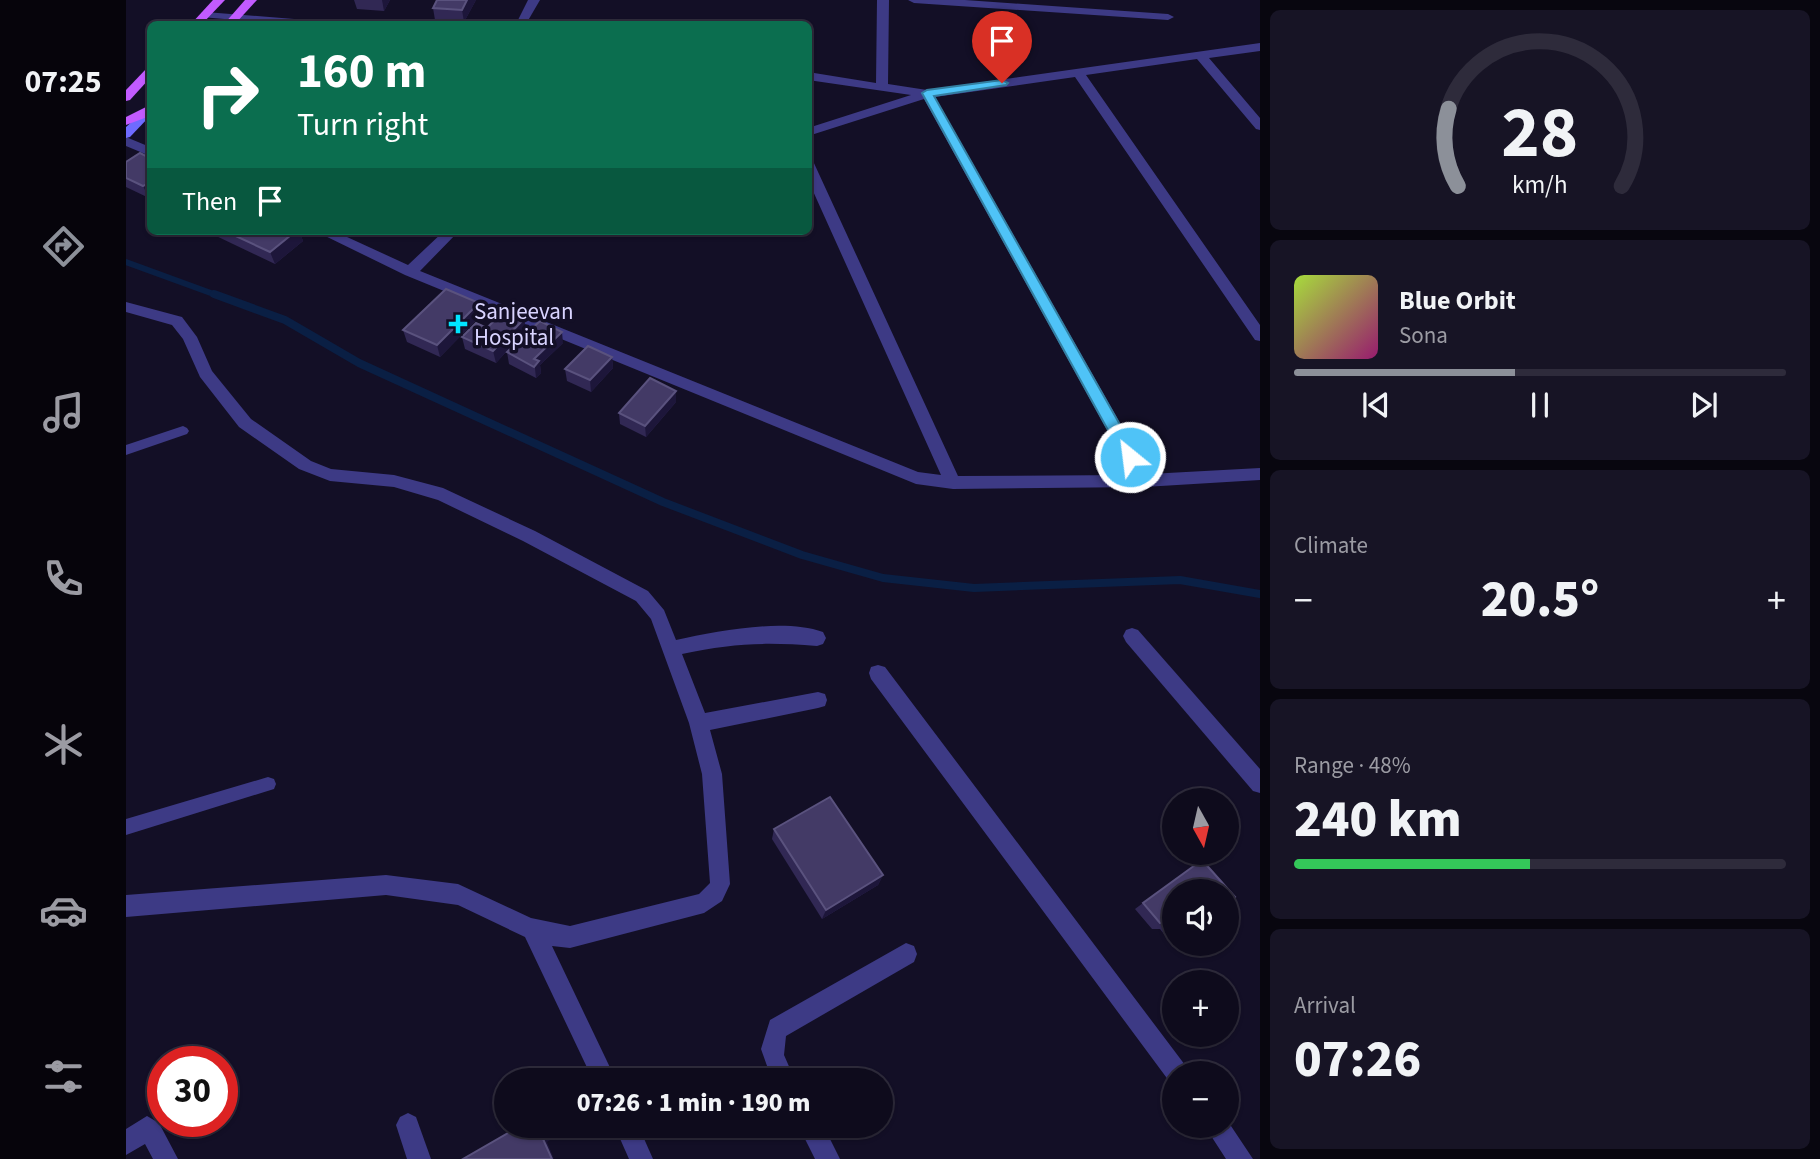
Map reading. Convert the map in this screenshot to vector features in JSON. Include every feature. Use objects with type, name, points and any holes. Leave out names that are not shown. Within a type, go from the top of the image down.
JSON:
[{"type":"main road","points":[[200,20],[219,0]]},
{"type":"main road","points":[[232,21],[251,0]]},
{"type":"main road","points":[[126,97],[147,75]]},
{"type":"main road","points":[[126,121],[147,111]]},
{"type":"main road","points":[[126,134],[147,112]]},
{"type":"street","points":[[523,21],[534,0]]},
{"type":"street","points":[[882,87],[883,0]]},
{"type":"street","points":[[914,0],[1168,17]]},
{"type":"street","points":[[200,20],[232,21]]},
{"type":"street","points":[[812,131],[927,93],[1260,47]]},
{"type":"street","points":[[1199,54],[1260,126]]},
{"type":"street","points":[[1077,72],[1260,336]]},
{"type":"street","points":[[812,77],[927,93]]},
{"type":"street","points":[[927,93],[1144,481]]},
{"type":"street","points":[[126,141],[147,151]]},
{"type":"street","points":[[812,173],[953,483]]},
{"type":"street","points":[[812,205],[825,202]]},
{"type":"street","points":[[331,235],[410,272],[916,478],[953,483],[1144,481],[1260,474]]},
{"type":"street","points":[[410,272],[448,235]]},
{"type":"street","points":[[126,307],[177,321],[190,337],[205,373],[245,423],[286,454],[330,475],[394,481],[443,495],[529,536],[642,596],[658,615],[699,723],[712,774],[720,884],[715,894],[704,903],[570,937],[551,937],[466,897],[423,888],[386,885],[126,906]]},
{"type":"street","points":[[670,649],[726,637],[763,634],[817,638]]},
{"type":"street","points":[[1132,636],[1260,784]]},
{"type":"street","points":[[878,673],[1168,1061]]},
{"type":"street","points":[[699,723],[818,700]]},
{"type":"street","points":[[532,928],[599,1068]]},
{"type":"street","points":[[777,1068],[772,1058],[771,1041],[778,1028],[906,954]]},
{"type":"street","points":[[408,1125],[419,1159]]},
{"type":"street","points":[[126,1143],[147,1129],[151,1131],[166,1159]]},
{"type":"street","points":[[632,1138],[641,1159]]},
{"type":"street","points":[[817,1138],[828,1159]]},
{"type":"street","points":[[1226,1138],[1241,1159]]},
{"type":"lane","points":[[126,450],[183,431]]},
{"type":"lane","points":[[126,827],[268,784]]},
{"type":"building","points":[[437,0],[467,0],[462,10],[433,8]]},
{"type":"building","points":[[140,153],[147,156],[147,184],[143,186],[126,178],[126,162]]},
{"type":"building","points":[[234,235],[291,235],[270,252]]},
{"type":"building","points":[[446,289],[479,303],[437,345],[403,330]]},
{"type":"building","points":[[504,310],[524,319],[493,351],[462,337],[476,323],[487,328]]},
{"type":"building","points":[[540,321],[562,332],[534,359],[539,361],[534,367],[507,352]]},
{"type":"building","points":[[588,346],[612,357],[590,380],[565,369]]},
{"type":"building","points":[[650,378],[676,391],[645,426],[619,413]]},
{"type":"building","points":[[830,797],[883,875],[826,910],[774,829]]},
{"type":"building","points":[[1195,865],[1206,865],[1219,879],[1176,879]]},
{"type":"building","points":[[1162,889],[1162,923],[1160,923],[1143,903]]},
{"type":"building","points":[[499,1138],[544,1138],[552,1159],[463,1159]]},
{"type":"waterway","points":[[126,262],[219,296]]},
{"type":"waterway","points":[[214,294],[285,320],[359,363],[663,502],[802,555],[883,578],[974,588],[1180,580],[1260,594]]},
{"type":"place","name":"Sanjeevan Hospital","points":[[458,324]]},
{"type":"route","points":[[1002,83],[927,93],[1130,457]]}]
